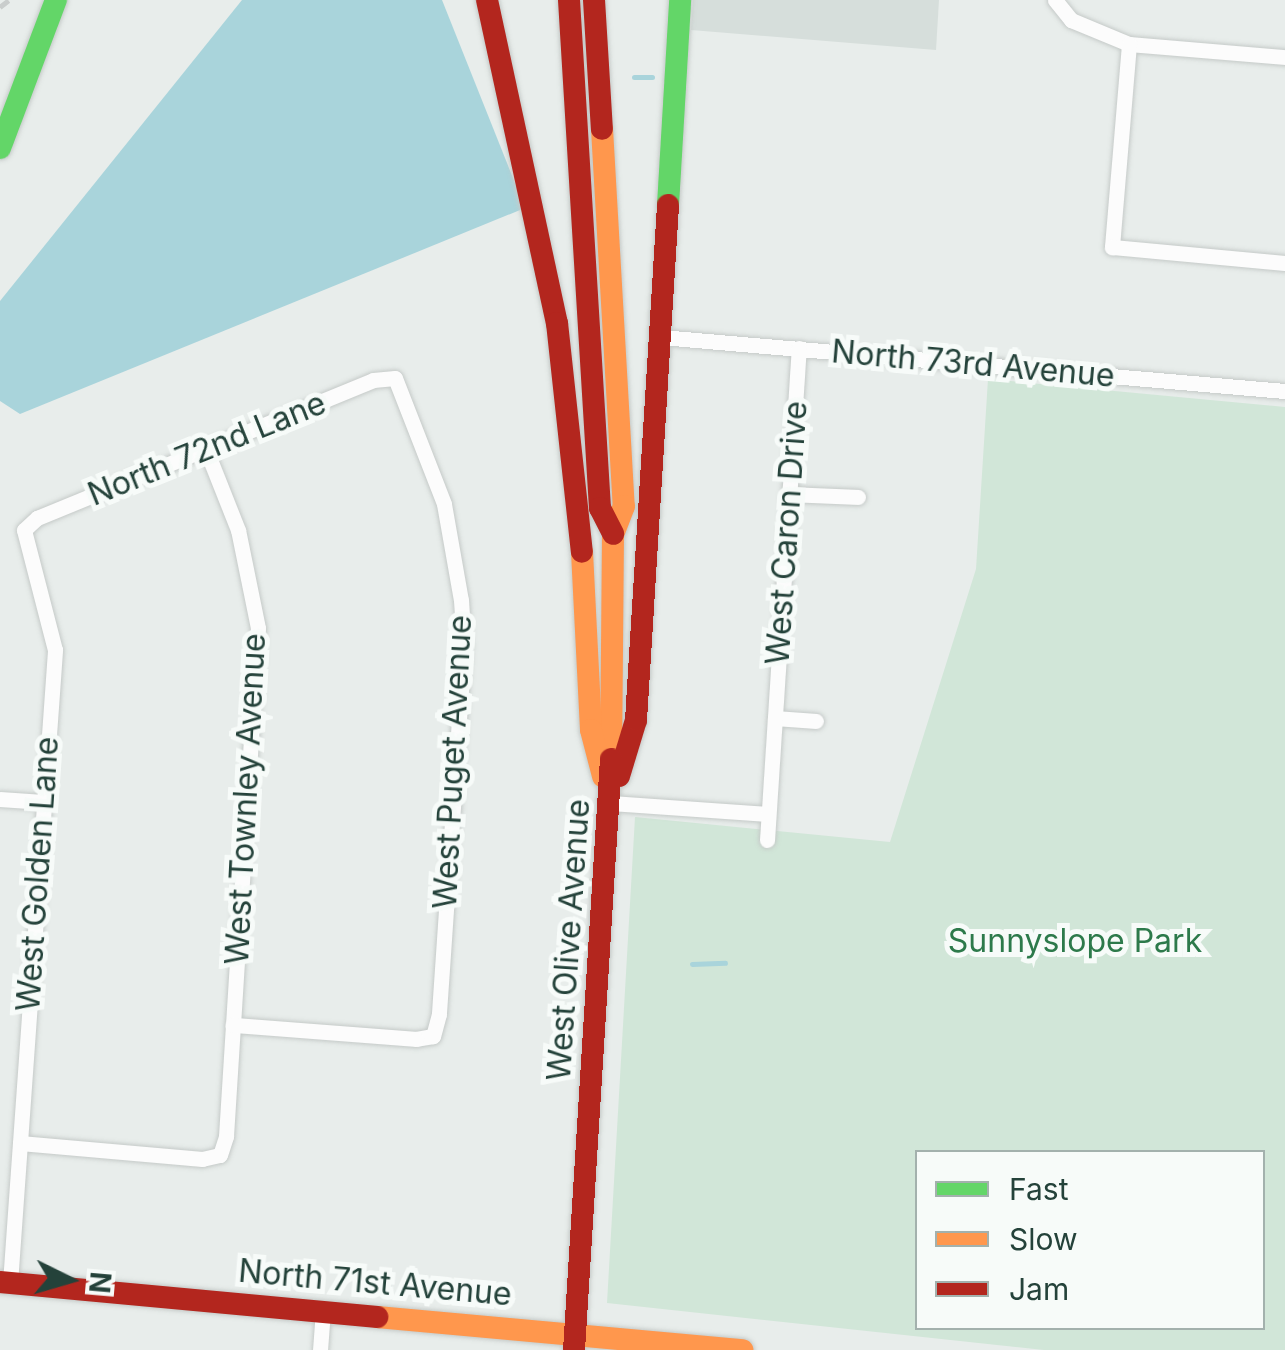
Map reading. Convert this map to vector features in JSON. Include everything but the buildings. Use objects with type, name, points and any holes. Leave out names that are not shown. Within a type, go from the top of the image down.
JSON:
[{"type":"main road","points":[[0,148],[56,0]]},
{"type":"main road","points":[[487,0],[527,162],[557,323],[580,504],[591,730],[611,803]]},
{"type":"main road","name":"West Olive Avenue","points":[[569,0],[600,508],[612,534]]},
{"type":"main road","name":"West Olive Avenue","points":[[574,1343],[611,803],[612,534],[624,506],[594,0]]},
{"type":"main road","points":[[611,803],[636,720],[680,0]]},
{"type":"main road","name":"North 71st Avenue","points":[[5,1282],[323,1310],[574,1343],[744,1350]]},
{"type":"street","points":[[1055,0],[1071,20],[1129,44],[1285,58]]},
{"type":"street","points":[[1129,44],[1112,247],[1285,263]]},
{"type":"street","name":"North 73rd Avenue","points":[[660,337],[1285,391]]},
{"type":"street","name":"West Caron Drive","points":[[767,840],[799,348]]},
{"type":"street","name":"North 72nd Lane","points":[[24,530],[37,518],[373,380],[395,378]]},
{"type":"street","name":"West Puget Avenue","points":[[233,1025],[433,1036],[464,646],[461,600],[444,504],[395,378]]},
{"type":"street","name":"West Townley Avenue","points":[[20,1142],[220,1156],[233,1025],[258,628],[238,530],[206,450]]},
{"type":"street","points":[[789,494],[858,498]]},
{"type":"street","name":"West Golden Lane","points":[[5,1282],[20,1142],[54,637],[24,530]]},
{"type":"street","points":[[775,718],[816,722]]},
{"type":"street","points":[[0,800],[43,802]]},
{"type":"street","points":[[611,803],[768,814]]},
{"type":"street","points":[[320,1350],[323,1310]]},
{"type":"shaded area","points":[[693,0],[939,0],[936,50],[691,30]]},
{"type":"green space","name":"Sunnyslope Park","points":[[988,379],[1285,407],[1285,1350],[1044,1350],[607,1303],[635,817],[890,842],[976,569]]},
{"type":"water","points":[[242,0],[442,0],[525,208],[20,414],[0,401],[0,301]]},
{"type":"waterway","points":[[634,77],[652,77]]},
{"type":"waterway","points":[[692,964],[725,963]]},
{"type":"railway","points":[[0,7],[9,0]]},
{"type":"traffic: fast","points":[[0,148],[56,0]]},
{"type":"traffic: fast","points":[[668,205],[680,0]]},
{"type":"traffic: slow","points":[[602,129],[624,506],[613,534],[611,759]]},
{"type":"traffic: slow","points":[[582,552],[591,730],[603,776]]},
{"type":"traffic: slow","points":[[377,1317],[743,1350]]},
{"type":"traffic: jam","points":[[487,0],[557,323],[582,552]]},
{"type":"traffic: jam","points":[[569,0],[600,508],[613,534]]},
{"type":"traffic: jam","points":[[594,0],[602,129]]},
{"type":"traffic: jam","points":[[619,776],[636,720],[668,205]]},
{"type":"traffic: jam","points":[[574,1350],[611,759]]},
{"type":"traffic: jam","points":[[0,1282],[377,1317]]}]
